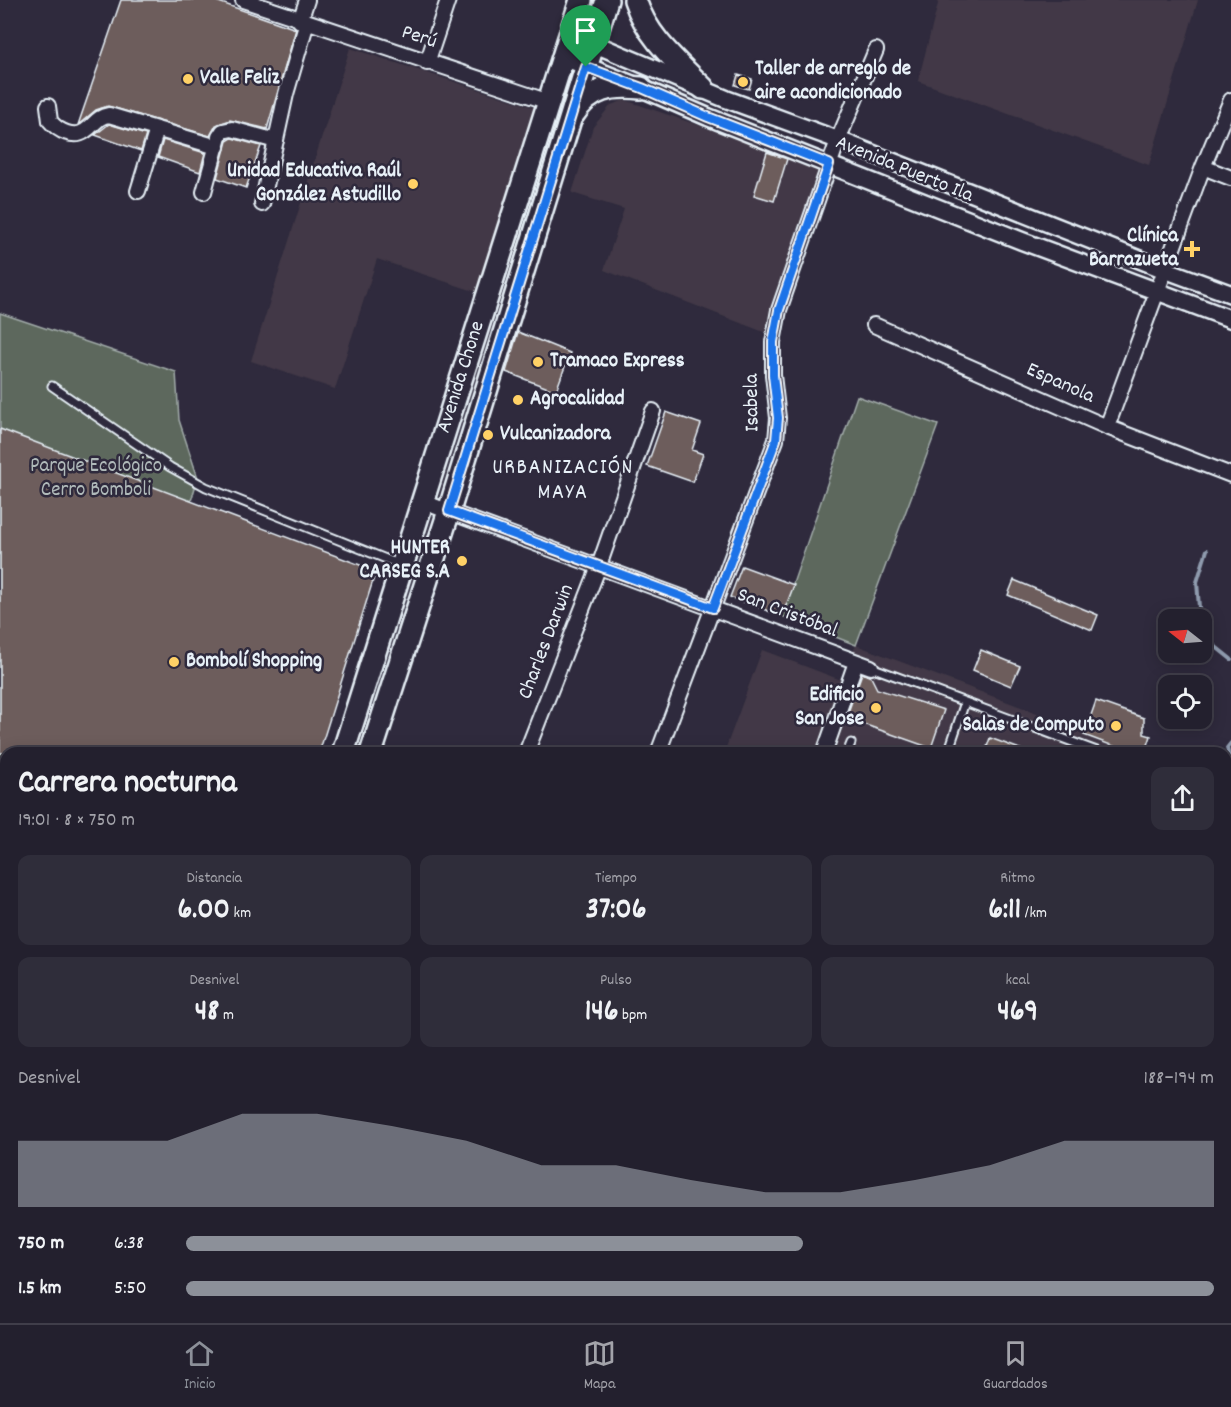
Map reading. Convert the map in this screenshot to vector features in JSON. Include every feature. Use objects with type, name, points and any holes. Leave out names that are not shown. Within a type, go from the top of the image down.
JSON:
[{"type":"main road","name":"Avenida Chone","points":[[345,747],[581,0]]},
{"type":"main road","name":"Avenida Chone","points":[[373,747],[449,511],[606,0]]},
{"type":"main road","points":[[635,0],[647,27],[660,46],[703,88]]},
{"type":"main road","points":[[569,120],[580,103],[602,90],[623,86],[642,88]]},
{"type":"street","name":"Perú","points":[[243,0],[303,22],[549,102]]},
{"type":"street","points":[[262,204],[307,0]]},
{"type":"street","points":[[427,63],[448,0]]},
{"type":"street","name":"Avenida Puerto Ila","points":[[571,34],[726,99],[838,140],[1231,294]]},
{"type":"street","name":"Isabela","points":[[660,747],[776,440],[778,418],[773,375],[773,342],[779,310],[829,164],[876,50]]},
{"type":"street","name":"Avenida Puerto Ila","points":[[563,57],[1022,241],[1231,319]]},
{"type":"street","points":[[1107,427],[1203,167],[1231,100]]},
{"type":"street","points":[[48,106],[48,116],[53,125],[75,134],[85,131],[97,119],[109,115],[217,147]]},
{"type":"street","points":[[138,191],[157,129]]},
{"type":"street","points":[[204,192],[221,134],[229,129],[276,141]]},
{"type":"street","points":[[1203,167],[1231,178]]},
{"type":"street","name":"Espanola","points":[[874,325],[1107,427],[1231,475]]},
{"type":"street","name":"Charles Darwin","points":[[528,747],[599,566],[653,411]]},
{"type":"street","name":"San Cristóbal","points":[[423,502],[871,667]]},
{"type":"street","points":[[826,747],[856,662]]},
{"type":"lane","points":[[52,386],[170,467],[206,487],[403,566]]},
{"type":"lane","name":"San Cristóbal","points":[[871,667],[1086,747]]},
{"type":"lane","points":[[950,747],[965,702]]},
{"type":"lane","points":[[849,747],[851,743]]},
{"type":"shaded area","points":[[939,0],[1198,0],[1149,165],[918,81]]},
{"type":"shaded area","name":"Unidad Educativa Raúl González Astudillo","points":[[350,48],[542,110],[483,294],[377,259],[335,389],[251,361]]},
{"type":"shaded area","points":[[625,100],[825,169],[769,334],[604,270],[624,209],[572,193],[593,127],[611,105]]},
{"type":"shaded area","points":[[856,645],[1128,747],[726,747],[762,650],[841,680]]},
{"type":"green space","name":"Parque Ecológico Cerro Bomboli","points":[[0,313],[176,372],[179,420],[198,478],[116,747],[0,747]]},
{"type":"green space","points":[[857,396],[938,425],[856,645],[782,616]]},
{"type":"building","name":"Valle Feliz","points":[[121,0],[213,0],[296,29],[267,129],[230,120],[216,125],[210,136],[108,106],[96,110],[78,125]]},
{"type":"building","name":"Taller de arreglo de aire acondicionado","points":[[738,75],[752,79],[749,89],[735,85]]},
{"type":"building","points":[[109,124],[146,135],[141,151],[95,135]]},
{"type":"building","points":[[232,138],[261,146],[246,188],[217,178],[227,141]]},
{"type":"building","points":[[163,140],[205,153],[200,172],[158,157]]},
{"type":"building","points":[[767,152],[787,159],[774,201],[754,195]]},
{"type":"building","name":"Tramaco Express","points":[[518,332],[570,353],[556,391],[506,372]]},
{"type":"building","points":[[666,412],[701,424],[692,450],[703,454],[693,482],[647,466]]},
{"type":"building","name":"Bombolí Shopping","points":[[0,429],[376,571],[321,747],[0,747]]},
{"type":"building","points":[[742,566],[794,585],[782,616],[730,597]]},
{"type":"building","points":[[1014,580],[1098,615],[1092,630],[1008,595]]},
{"type":"building","points":[[981,650],[1020,666],[1011,686],[973,670]]},
{"type":"building","points":[[862,673],[871,677],[877,689],[944,710],[931,747],[846,718]]},
{"type":"building","name":"Salas de Computo","points":[[1096,701],[1144,718],[1144,734],[1151,736],[1147,747],[1116,747],[1084,735]]},
{"type":"building","points":[[990,738],[1014,747],[987,747]]},
{"type":"waterway","points":[[1199,609],[1197,582],[1207,550]]},
{"type":"waterway","points":[[1212,644],[1231,659]]},
{"type":"waterway","points":[[1228,747],[1231,743]]},
{"type":"place","name":"Valle Feliz","points":[[188,79]]},
{"type":"place","name":"Taller de arreglo de aire acondicionado","points":[[743,82]]},
{"type":"place","name":"Unidad Educativa Raúl González Astudillo","points":[[413,184]]},
{"type":"place","name":"Clínica Barrazueta","points":[[1192,249]]},
{"type":"place","name":"Tramaco Express","points":[[538,362]]},
{"type":"place","name":"Agrocalidad","points":[[518,400]]},
{"type":"place","name":"Vulcanizadora","points":[[488,435]]},
{"type":"place","name":"HUNTER CARSEG S.A","points":[[462,561]]},
{"type":"place","name":"Bombolí Shopping","points":[[174,662]]},
{"type":"place","name":"Edificio San Jose","points":[[876,708]]},
{"type":"place","name":"Salas de Computo","points":[[1116,726]]},
{"type":"district","name":"URBANIZACIÓN MAYA","points":[[563,480]]},
{"type":"route","points":[[586,67],[829,164],[779,310],[773,342],[773,375],[778,418],[776,440],[713,608],[449,511],[586,67]]}]
